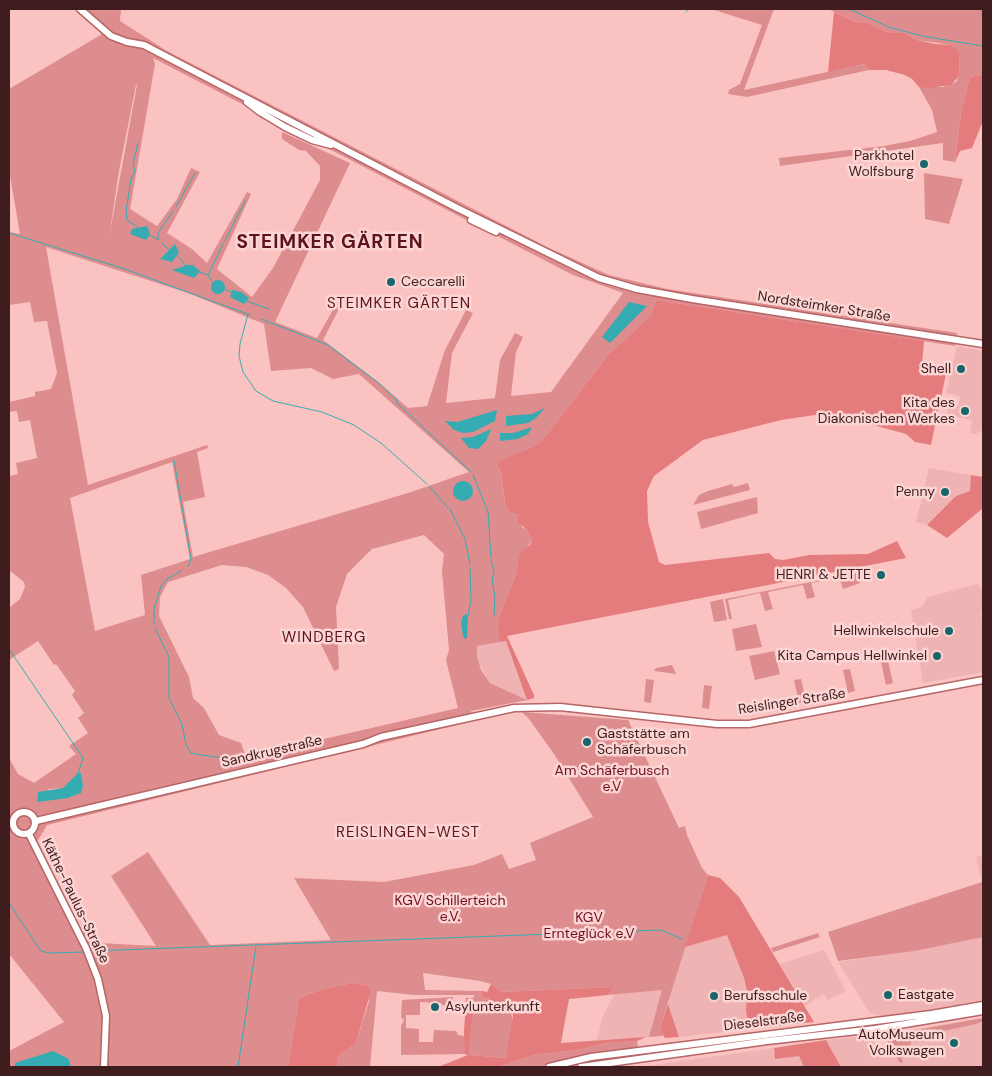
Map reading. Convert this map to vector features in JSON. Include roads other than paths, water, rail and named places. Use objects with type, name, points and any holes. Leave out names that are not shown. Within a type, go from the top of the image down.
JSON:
[{"type":"street","name":"Nordsteimker Straße","points":[[80,9],[111,36],[127,42],[144,45],[415,185],[434,200],[470,219],[599,278],[662,294],[983,344]]},
{"type":"street","name":"Reislinger Straße","points":[[514,708],[560,706],[717,724],[749,724],[983,680]]},
{"type":"street","name":"Sandkrugstraße","points":[[29,834],[20,834],[11,827],[14,818],[21,812],[29,813],[36,821],[363,744],[381,737],[514,708]]},
{"type":"street","points":[[29,834],[34,829],[36,821]]},
{"type":"street","name":"Käthe-Paulus-Straße","points":[[29,834],[86,948],[98,979],[105,1009],[106,1046],[104,1067]]},
{"type":"street","name":"Dieselstraße","points":[[549,1067],[600,1056],[926,1015],[983,1005]]},
{"type":"street","name":"Dieselstraße","points":[[581,1067],[758,1042],[875,1029],[983,1010]]},
{"type":"water","points":[[147,226],[150,234],[146,240],[130,234],[132,229]]},
{"type":"water","points":[[175,244],[179,252],[172,262],[160,259]]},
{"type":"water","points":[[193,265],[200,271],[194,278],[172,270]]},
{"type":"water","points":[[218,280],[223,282],[225,287],[223,292],[218,294],[213,292],[211,287],[213,282]]},
{"type":"water","points":[[232,290],[241,292],[249,298],[244,304],[230,297]]},
{"type":"water","points":[[629,302],[647,306],[610,343],[602,337]]},
{"type":"water","points":[[545,408],[536,418],[528,423],[506,426],[506,416],[532,414]]},
{"type":"water","points":[[497,410],[495,421],[473,432],[463,433],[454,430],[445,421],[457,422]]},
{"type":"water","points":[[532,427],[528,434],[518,439],[500,441],[500,433],[513,433]]},
{"type":"water","points":[[491,429],[486,441],[478,449],[469,448],[461,438],[473,437]]},
{"type":"water","points":[[459,481],[467,481],[473,487],[473,495],[467,501],[459,501],[453,495],[453,487]]},
{"type":"water","points":[[466,614],[468,617],[467,637],[465,639],[461,623],[463,616]]},
{"type":"water","points":[[78,773],[81,773],[83,786],[81,793],[68,798],[37,802],[38,792],[63,788]]},
{"type":"water","points":[[53,1051],[69,1059],[71,1067],[15,1067],[15,1063]]},
{"type":"waterway","points":[[849,9],[889,27],[922,36],[983,46]]},
{"type":"waterway","points":[[138,143],[133,164],[135,171],[131,179],[126,212],[127,220],[139,228]]},
{"type":"waterway","points":[[176,207],[195,173]]},
{"type":"waterway","points":[[225,241],[245,201]]},
{"type":"waterway","points":[[158,239],[158,233],[173,211]]},
{"type":"waterway","points":[[9,233],[122,268],[250,315]]},
{"type":"waterway","points":[[149,235],[159,240]]},
{"type":"waterway","points":[[162,243],[169,250]]},
{"type":"waterway","points":[[212,281],[208,275],[223,244]]},
{"type":"waterway","points":[[177,256],[183,261],[185,266]]},
{"type":"waterway","points":[[199,272],[208,275]]},
{"type":"waterway","points":[[224,289],[231,292]]},
{"type":"waterway","points":[[246,301],[269,309]]},
{"type":"waterway","points":[[248,314],[240,344],[239,356],[243,372],[256,391],[273,401],[322,412],[354,425],[381,443],[427,484]]},
{"type":"waterway","points":[[261,319],[328,345],[381,385],[397,400],[396,402],[471,472]]},
{"type":"waterway","points":[[174,460],[191,560],[188,566]]},
{"type":"waterway","points":[[473,475],[488,512],[491,558]]},
{"type":"waterway","points":[[430,487],[448,508]]},
{"type":"waterway","points":[[450,509],[465,539],[470,564]]},
{"type":"waterway","points":[[491,561],[494,571],[492,580],[495,597],[494,615]]},
{"type":"waterway","points":[[468,616],[471,600],[470,568]]},
{"type":"waterway","points":[[154,624],[154,609],[161,586],[167,579],[181,571]]},
{"type":"waterway","points":[[155,628],[169,657],[169,698],[182,724],[186,745],[190,752],[195,754],[223,758],[228,767]]},
{"type":"waterway","points":[[9,649],[83,758],[78,773]]},
{"type":"waterway","points":[[9,903],[41,951],[49,953],[84,952]]},
{"type":"waterway","points":[[91,951],[661,930],[682,939]]},
{"type":"waterway","points":[[238,1067],[256,946]]},
{"type":"place","name":"Parkhotel Wolfsburg","points":[[924,164]]},
{"type":"place","name":"Ceccarelli","points":[[391,282]]},
{"type":"place","name":"Shell","points":[[961,369]]},
{"type":"place","name":"Kita des Diakonischen Werkes","points":[[965,411]]},
{"type":"place","name":"Penny","points":[[945,492]]},
{"type":"place","name":"HENRI & JETTE","points":[[881,575]]},
{"type":"place","name":"Hellwinkelschule","points":[[949,631]]},
{"type":"place","name":"Kita Campus Hellwinkel","points":[[937,656]]},
{"type":"place","name":"Gaststätte am Schäferbusch","points":[[587,742]]},
{"type":"place","name":"Eastgate","points":[[888,995]]},
{"type":"place","name":"Berufsschule","points":[[714,996]]},
{"type":"place","name":"Asylunterkunft","points":[[435,1007]]},
{"type":"place","name":"AutoMuseum Volkswagen","points":[[954,1043]]},
{"type":"district","name":"STEIMKER GÄRTEN","points":[[330,243]]},
{"type":"district","name":"STEIMKER GÄRTEN","points":[[399,304]]},
{"type":"district","name":"WINDBERG","points":[[324,638]]},
{"type":"district","name":"REISLINGEN-WEST","points":[[408,833]]},
{"type":"park label","name":"Am Schäferbusch e.V","points":[[612,780]]},
{"type":"park label","name":"KGV Schillerteich e.V.","points":[[450,910]]},
{"type":"park label","name":"KGV Ernteglück e.V","points":[[589,926]]}]
